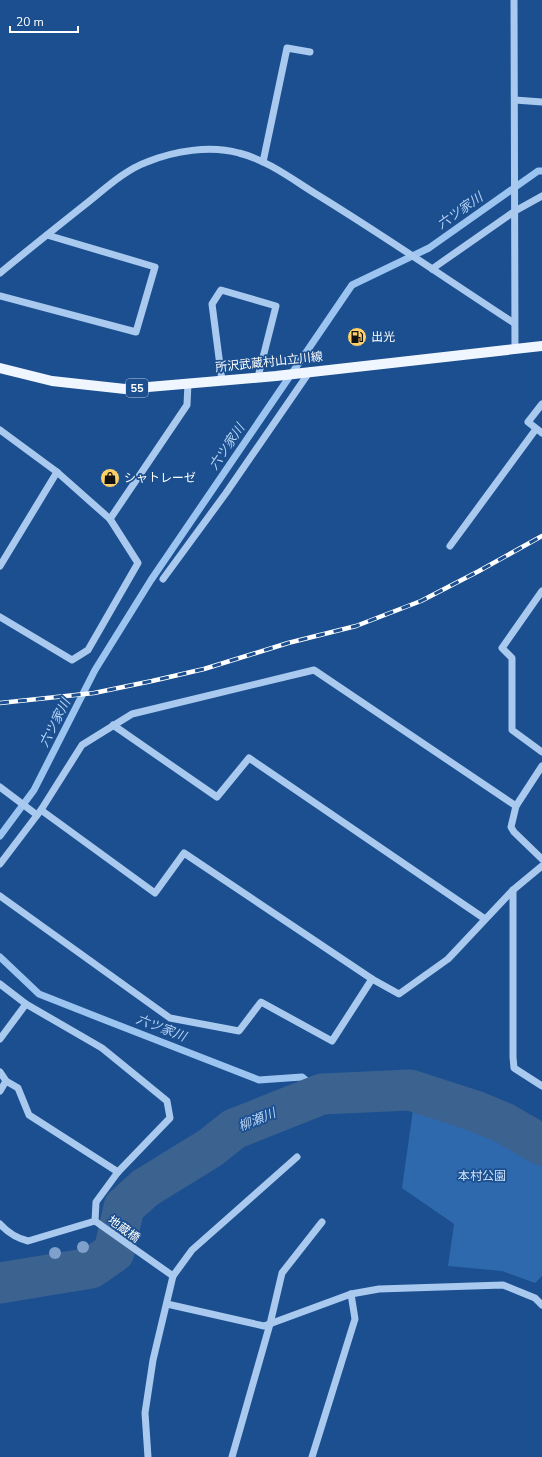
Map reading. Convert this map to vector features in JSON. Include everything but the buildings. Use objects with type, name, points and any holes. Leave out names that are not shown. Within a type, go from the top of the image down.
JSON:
[{"type":"main road","name":"所沢武蔵村山立川線","points":[[0,368],[52,381],[125,389],[258,378],[542,346]]},
{"type":"street","points":[[514,0],[515,349]]},
{"type":"street","points":[[263,162],[287,48],[310,52]]},
{"type":"street","points":[[515,100],[542,102]]},
{"type":"street","points":[[0,273],[121,176],[146,162],[178,154],[208,149],[224,150],[239,153],[263,162],[338,208],[514,322]]},
{"type":"street","points":[[432,269],[515,211],[542,196]]},
{"type":"street","points":[[0,296],[136,332],[155,267],[47,235]]},
{"type":"street","points":[[222,381],[212,304],[221,290],[276,306],[258,378]]},
{"type":"street","points":[[163,579],[226,493],[306,372]]},
{"type":"street","points":[[110,519],[187,405],[188,383]]},
{"type":"street","points":[[450,546],[539,431],[528,422],[542,404]]},
{"type":"street","points":[[0,430],[57,472],[110,519],[138,563],[88,650],[72,660],[0,616]]},
{"type":"street","points":[[0,566],[57,472]]},
{"type":"street","points":[[542,591],[502,648],[512,658],[512,730],[542,752]]},
{"type":"street","points":[[0,864],[39,813],[82,745],[113,725],[132,714],[314,670],[516,806]]},
{"type":"street","points":[[113,725],[217,797],[249,758],[485,919]]},
{"type":"street","points":[[542,766],[516,806],[511,826],[514,832],[542,859]]},
{"type":"street","points":[[0,787],[155,893],[184,853],[372,979],[399,994],[448,959],[513,890],[542,866]]},
{"type":"street","points":[[513,890],[514,1068],[542,1086]]},
{"type":"street","points":[[0,896],[170,1018],[239,1031],[261,1002],[332,1041],[372,979]]},
{"type":"street","points":[[0,984],[26,1004],[102,1048],[166,1101],[170,1118],[118,1172],[96,1202],[95,1221],[28,1241],[18,1239],[6,1231],[0,1224]]},
{"type":"street","points":[[0,1039],[26,1004]]},
{"type":"street","points":[[0,1072],[6,1081],[18,1088],[29,1115],[118,1172]]},
{"type":"street","points":[[0,1091],[6,1081]]},
{"type":"street","points":[[148,1457],[145,1413],[153,1360],[173,1276],[192,1250],[297,1157]]},
{"type":"street","name":"地蔵橋","points":[[95,1221],[141,1255],[173,1276]]},
{"type":"street","points":[[232,1457],[270,1324],[282,1273],[322,1222]]},
{"type":"street","points":[[167,1304],[264,1326],[351,1294],[379,1289],[503,1285],[535,1298],[542,1305]]},
{"type":"street","points":[[312,1457],[355,1320],[351,1294]]},
{"type":"green space","name":"本村公園","points":[[414,1103],[504,1123],[542,1147],[542,1276],[535,1283],[502,1271],[448,1266],[454,1224],[402,1188]]},
{"type":"waterway","name":"六ツ家川","points":[[0,836],[34,790],[95,670],[151,580],[352,285],[429,248],[538,171],[542,171]]},
{"type":"waterway","name":"六ツ家川","points":[[0,957],[39,994],[259,1080],[302,1077],[322,1094]]},
{"type":"waterway","name":"柳瀬川","points":[[0,1283],[91,1268],[114,1252],[124,1207],[145,1188],[210,1148],[234,1129],[322,1094],[410,1090],[475,1111],[504,1123],[542,1145]]},
{"type":"railway","points":[[0,703],[94,693],[152,681],[204,669],[288,643],[356,626],[421,601],[542,536]]},
{"type":"place","name":"出光","points":[[357,337]]},
{"type":"place","name":"シャトレーゼ","points":[[110,478]]}]
